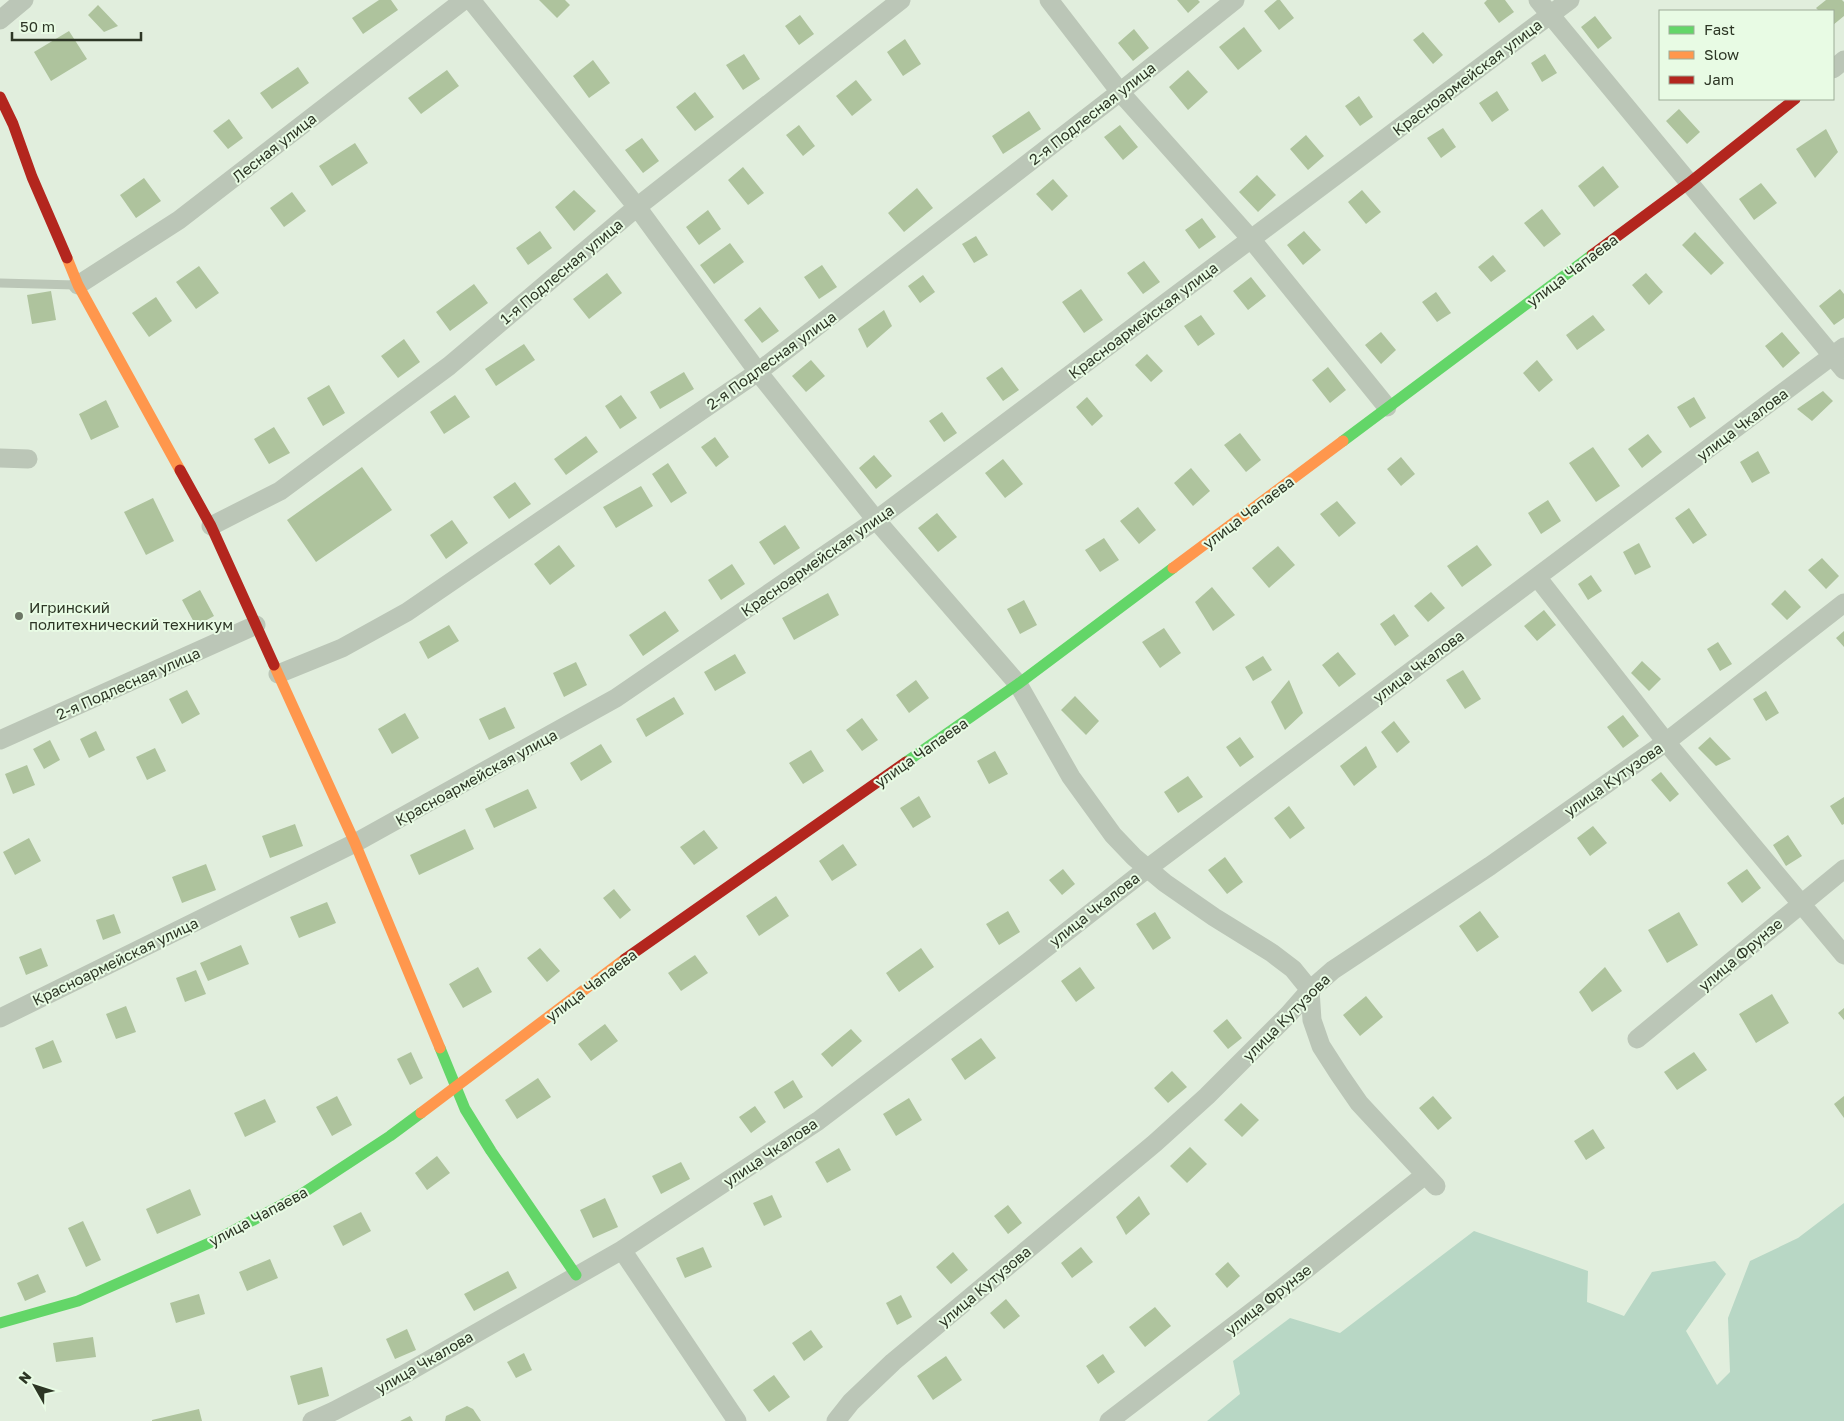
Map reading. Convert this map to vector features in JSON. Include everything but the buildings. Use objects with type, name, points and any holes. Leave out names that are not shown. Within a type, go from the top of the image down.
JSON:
[{"type":"street","points":[[0,20],[24,0]]},
{"type":"street","name":"Лесная улица","points":[[78,285],[179,220],[464,0]]},
{"type":"street","points":[[471,0],[637,207],[758,372],[876,520],[1018,684],[1071,777],[1113,835],[1134,857],[1166,883],[1293,969],[1310,990]]},
{"type":"street","name":"1-я Подлесная улица","points":[[211,526],[280,491],[449,366],[637,207],[901,0]]},
{"type":"street","points":[[1049,0],[1120,92],[1251,239],[1387,407]]},
{"type":"street","name":"2-я Подлесная улица","points":[[278,674],[342,648],[407,612],[758,372],[1120,92],[1235,0]]},
{"type":"street","points":[[1538,0],[1689,183],[1840,358]]},
{"type":"street","name":"Красноармейская улица","points":[[0,1018],[355,844],[616,698],[876,520],[1570,0]]},
{"type":"street","points":[[1834,68],[1844,60]]},
{"type":"street","points":[[0,97],[13,124],[32,177],[78,285],[211,526],[355,844],[465,1109],[491,1151],[576,1275]]},
{"type":"street","name":"улица Чапаева","points":[[0,1323],[78,1301],[216,1240],[300,1195],[390,1136],[633,953],[1018,684],[1689,183],[1794,100]]},
{"type":"street","name":"улица Чкалова","points":[[312,1421],[403,1375],[622,1250],[818,1120],[1028,962],[1148,868],[1537,576],[1840,358]]},
{"type":"street","points":[[0,458],[28,459]]},
{"type":"street","points":[[1537,576],[1666,742],[1844,955]]},
{"type":"street","name":"улица Кутузова","points":[[836,1421],[851,1402],[893,1362],[1148,1149],[1200,1103],[1288,1016],[1310,990],[1333,970],[1490,866],[1666,742],[1844,603]]},
{"type":"street","name":"2-я Подлесная улица","points":[[0,740],[256,625]]},
{"type":"street","name":"улица Фрунзе","points":[[1637,1039],[1844,869]]},
{"type":"street","name":"улица Фрунзе","points":[[1109,1421],[1266,1301],[1430,1180],[1359,1103],[1325,1053],[1312,1020],[1310,990]]},
{"type":"street","points":[[622,1250],[737,1421]]},
{"type":"lane","points":[[0,283],[78,285]]},
{"type":"green space","points":[[1844,1203],[1844,1421],[1207,1421],[1240,1394],[1233,1361],[1290,1318],[1340,1333],[1474,1231],[1588,1271],[1587,1302],[1624,1316],[1652,1272],[1715,1261],[1726,1274],[1686,1331],[1717,1385],[1730,1372],[1728,1318],[1750,1261],[1798,1238]]},
{"type":"traffic: fast","points":[[1343,441],[1592,255]]},
{"type":"traffic: fast","points":[[906,762],[1018,684],[1173,568]]},
{"type":"traffic: fast","points":[[440,1048],[465,1109],[491,1151],[576,1275]]},
{"type":"traffic: fast","points":[[0,1323],[78,1301],[216,1240],[300,1195],[390,1136],[421,1113]]},
{"type":"traffic: slow","points":[[67,258],[78,285],[180,470]]},
{"type":"traffic: slow","points":[[1173,568],[1343,441]]},
{"type":"traffic: slow","points":[[274,665],[355,843],[440,1048]]},
{"type":"traffic: slow","points":[[421,1113],[625,959]]},
{"type":"traffic: jam","points":[[0,97],[13,124],[32,177],[67,258]]},
{"type":"traffic: jam","points":[[1592,255],[1689,183],[1794,100]]},
{"type":"traffic: jam","points":[[180,470],[211,526],[274,665]]},
{"type":"traffic: jam","points":[[625,959],[906,762]]},
{"type":"place","name":"Игринский политехнический техникум","points":[[19,616]]}]
